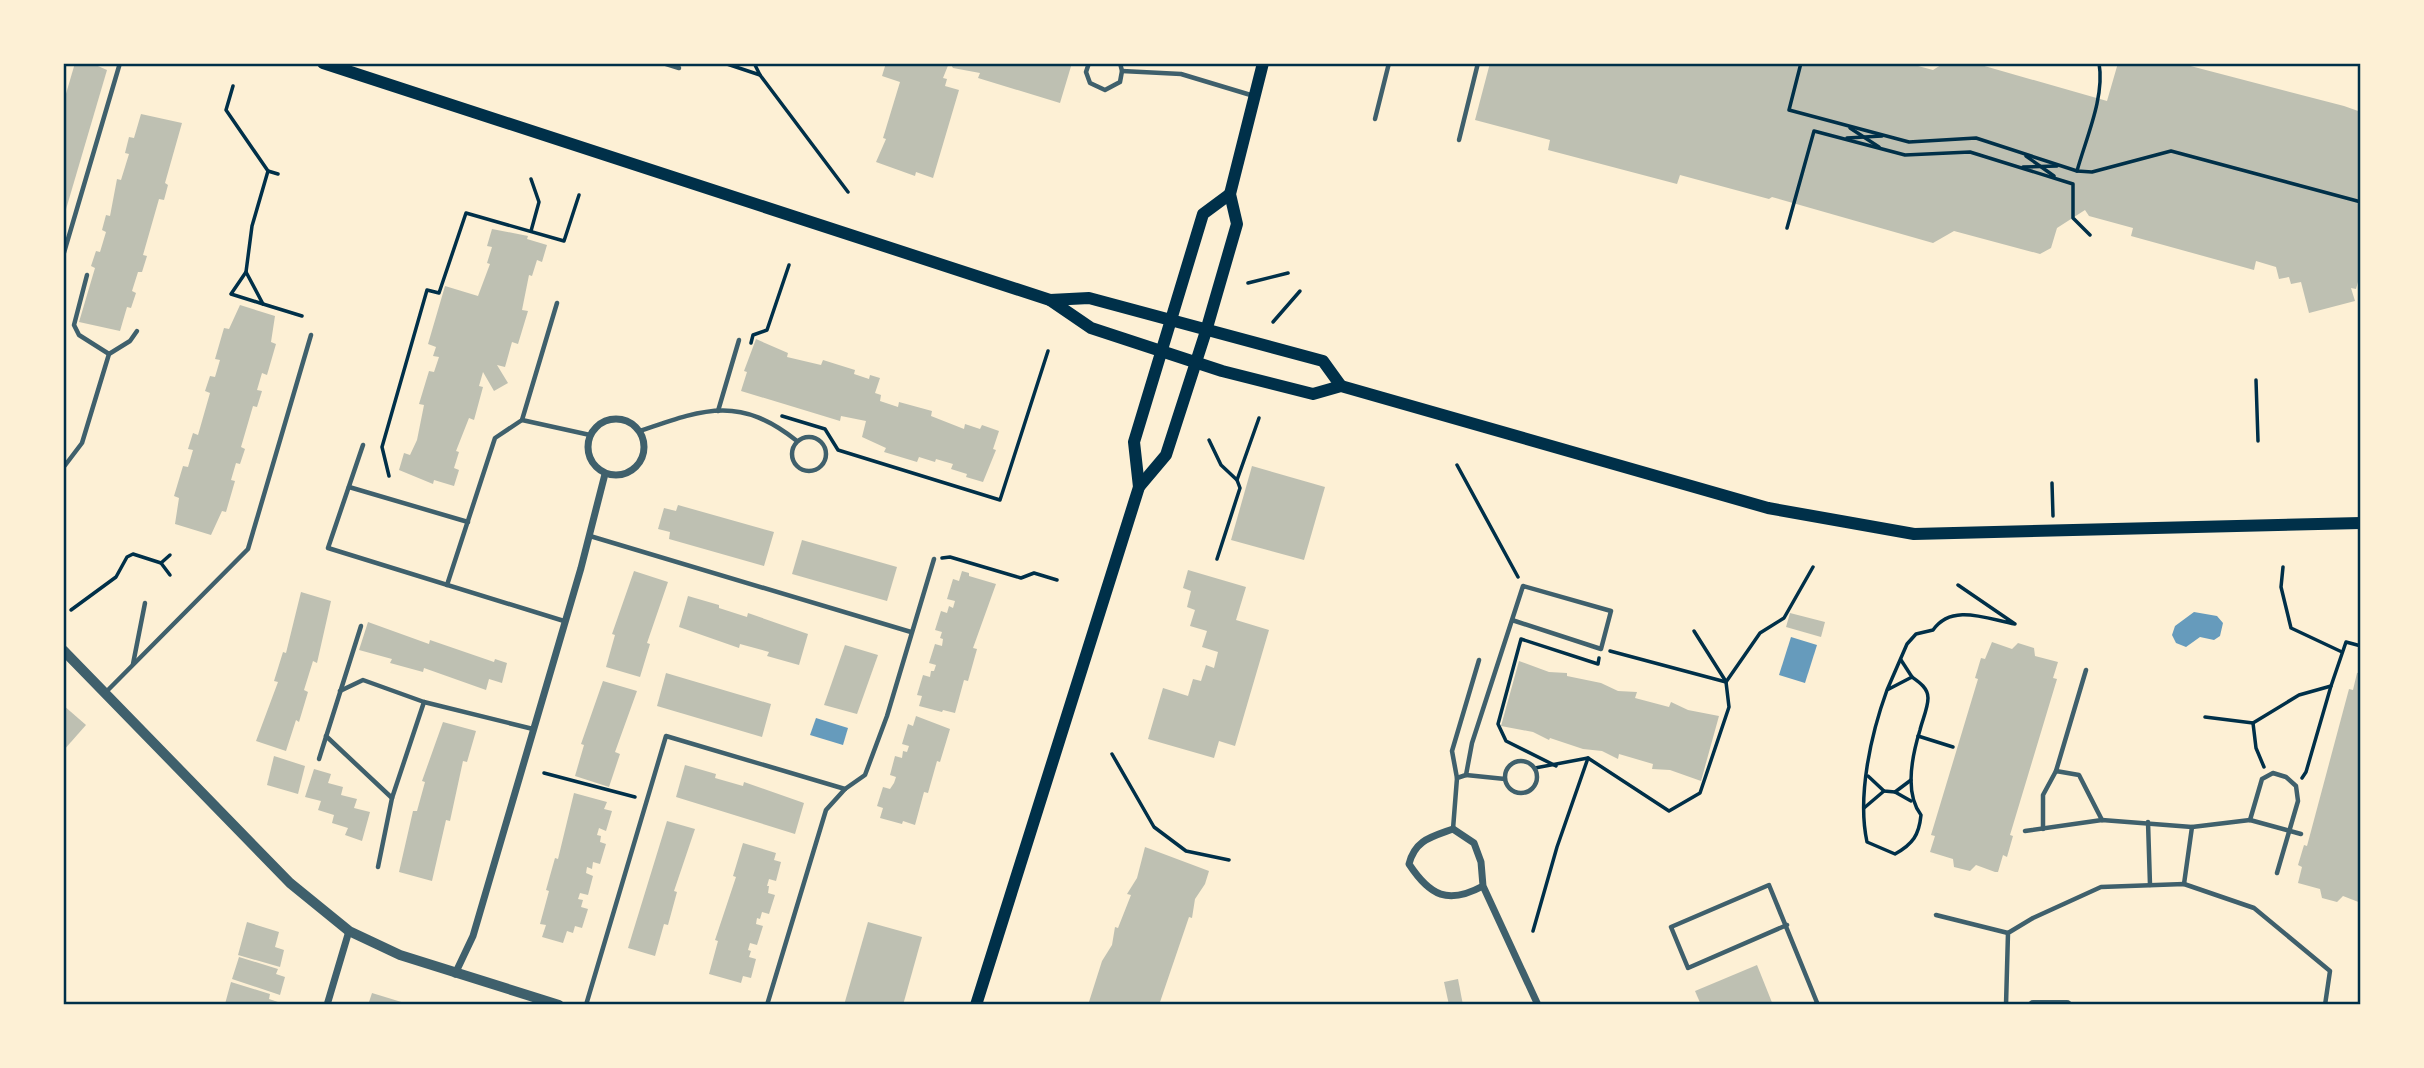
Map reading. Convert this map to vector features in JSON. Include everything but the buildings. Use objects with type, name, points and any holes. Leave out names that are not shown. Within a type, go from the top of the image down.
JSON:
[{"type":"main road","points":[[323,63],[1050,300],[1091,328],[1197,361],[1313,394],[1341,386],[1768,508],[1914,534],[2361,523]]},
{"type":"main road","points":[[974,1002],[1139,486],[1166,455],[1197,361],[1237,224],[1230,194],[1263,63]]},
{"type":"main road","points":[[1139,486],[1134,442],[1203,214],[1230,194]]},
{"type":"main road","points":[[1050,300],[1089,298],[1323,361],[1341,386]]},
{"type":"street","points":[[614,418],[629,421],[640,431],[645,445],[642,459],[633,470],[619,476],[605,474],[589,458],[590,435],[599,423],[614,418]]},
{"type":"street","points":[[455,974],[473,936],[581,568],[587,535],[605,474]]},
{"type":"street","points":[[63,650],[290,883],[349,931],[400,955],[559,1005]]},
{"type":"street","points":[[1483,886],[1464,897],[1444,897],[1421,883],[1409,864],[1412,852],[1421,841],[1453,829],[1474,843],[1481,862],[1483,886],[1538,1005]]},
{"type":"street","points":[[327,1005],[349,931]]},
{"type":"street","points":[[2033,1005],[2067,1005]]},
{"type":"lane","points":[[63,256],[120,63]]},
{"type":"lane","points":[[663,63],[680,68]]},
{"type":"lane","points":[[1089,63],[1087,78],[1099,90],[1116,86],[1122,71],[1120,63]]},
{"type":"lane","points":[[1375,119],[1389,63]]},
{"type":"lane","points":[[1459,140],[1478,63]]},
{"type":"lane","points":[[1122,71],[1181,74],[1255,96]]},
{"type":"lane","points":[[87,275],[74,325],[79,335],[109,354]]},
{"type":"lane","points":[[447,585],[495,438],[522,420],[558,303]]},
{"type":"lane","points":[[63,468],[82,443],[109,354],[130,341],[137,331]]},
{"type":"lane","points":[[106,693],[248,549],[311,335]]},
{"type":"lane","points":[[718,411],[739,340]]},
{"type":"lane","points":[[640,431],[702,410],[739,412],[773,422],[797,441]]},
{"type":"lane","points":[[522,420],[590,435]]},
{"type":"lane","points":[[808,436],[820,440],[826,450],[824,463],[816,471],[803,471],[794,464],[792,452],[797,441],[808,436]]},
{"type":"lane","points":[[363,445],[328,548],[564,621]]},
{"type":"lane","points":[[349,487],[468,522]]},
{"type":"lane","points":[[587,535],[911,632]]},
{"type":"lane","points":[[767,1005],[827,810],[845,789],[865,775],[887,716],[934,559]]},
{"type":"lane","points":[[1466,775],[1472,743],[1523,586],[1611,611],[1601,649],[1512,620]]},
{"type":"lane","points":[[132,664],[145,603]]},
{"type":"lane","points":[[319,759],[361,626]]},
{"type":"lane","points":[[1453,829],[1457,778],[1452,751],[1479,660]]},
{"type":"lane","points":[[2043,829],[2043,795],[2056,771],[2086,670]]},
{"type":"lane","points":[[340,691],[363,680],[424,702],[533,729]]},
{"type":"lane","points":[[378,867],[392,798],[424,702]]},
{"type":"lane","points":[[326,736],[392,798]]},
{"type":"lane","points":[[586,1005],[666,736],[845,789]]},
{"type":"lane","points":[[1516,762],[1526,762],[1535,768],[1536,783],[1524,793],[1510,788],[1506,779],[1508,769],[1516,762]]},
{"type":"lane","points":[[2056,771],[2079,775],[2102,820]]},
{"type":"lane","points":[[2250,820],[2262,779],[2273,773],[2286,777],[2297,786],[2298,801],[2277,873]]},
{"type":"lane","points":[[1457,778],[1466,775],[1506,779]]},
{"type":"lane","points":[[2025,831],[2102,820],[2192,827],[2250,820],[2301,834]]},
{"type":"lane","points":[[2148,822],[2150,885]]},
{"type":"lane","points":[[2184,884],[2192,827]]},
{"type":"lane","points":[[1936,915],[2008,933],[2033,918],[2101,887],[2184,884],[2254,908],[2313,955],[2330,971],[2325,1005]]},
{"type":"lane","points":[[1787,925],[1688,968],[1671,927],[1769,885],[1787,925],[1818,1005]]},
{"type":"lane","points":[[2006,1005],[2008,933]]},
{"type":"path","points":[[754,63],[760,75],[848,191]]},
{"type":"path","points":[[1801,63],[1788,110],[1909,142],[1976,138],[2077,171],[2092,172],[2171,151],[2361,202]]},
{"type":"path","points":[[2077,171],[2097,98],[2101,76],[2099,63]]},
{"type":"path","points":[[727,65],[760,75]]},
{"type":"path","points":[[233,86],[226,110],[268,171],[278,174]]},
{"type":"path","points":[[1845,125],[1884,150]]},
{"type":"path","points":[[1787,228],[1814,131],[1905,155],[1970,152],[2073,184],[2073,218],[2090,235]]},
{"type":"path","points":[[1842,138],[1887,136]]},
{"type":"path","points":[[2023,153],[2058,179]]},
{"type":"path","points":[[2019,167],[2063,166]]},
{"type":"path","points":[[268,171],[252,226],[246,272],[231,295],[302,316]]},
{"type":"path","points":[[531,179],[539,202],[531,231]]},
{"type":"path","points":[[389,476],[382,447],[427,290],[439,293],[466,213],[564,241],[579,195]]},
{"type":"path","points":[[749,348],[753,335],[767,330],[789,265]]},
{"type":"path","points":[[246,272],[263,303]]},
{"type":"path","points":[[1248,283],[1288,273]]},
{"type":"path","points":[[1273,322],[1300,291]]},
{"type":"path","points":[[778,414],[825,429],[838,450],[1000,500],[1048,351]]},
{"type":"path","points":[[2256,380],[2258,441]]},
{"type":"path","points":[[1237,480],[1259,418]]},
{"type":"path","points":[[1209,440],[1221,465],[1237,480],[1241,488],[1217,559]]},
{"type":"path","points":[[1457,465],[1523,586]]},
{"type":"path","points":[[2052,483],[2054,532]]},
{"type":"path","points":[[71,610],[116,577],[127,557],[132,554],[161,563],[170,575]]},
{"type":"path","points":[[161,563],[170,555]]},
{"type":"path","points":[[934,559],[950,557],[1021,578],[1034,573],[1057,580]]},
{"type":"path","points":[[1726,682],[1760,633],[1784,618],[1814,567]]},
{"type":"path","points":[[2283,567],[2281,587],[2291,628],[2343,652]]},
{"type":"path","points":[[1868,776],[1884,791],[1906,796],[1921,815],[1920,831],[1910,846],[1895,854],[1867,842],[1864,808],[1872,731],[1907,644],[1916,634],[1933,630],[1941,618],[1955,613],[2015,624],[1958,585]]},
{"type":"path","points":[[1535,768],[1588,758],[1669,811],[1700,793],[1729,707],[1726,682],[1694,631]]},
{"type":"path","points":[[1556,765],[1506,741],[1498,724],[1521,639],[1598,664],[1601,649],[1726,682]]},
{"type":"path","points":[[2297,786],[2306,772],[2346,642],[2361,646]]},
{"type":"path","points":[[1901,660],[1912,677],[1924,686],[1928,697],[1911,780],[1912,803]]},
{"type":"path","points":[[1887,690],[1912,677]]},
{"type":"path","points":[[2205,717],[2253,723],[2299,695],[2331,686]]},
{"type":"path","points":[[2253,723],[2256,748],[2268,776]]},
{"type":"path","points":[[1918,736],[1953,747]]},
{"type":"path","points":[[1112,754],[1154,827],[1186,850],[1229,860]]},
{"type":"path","points":[[1533,931],[1557,848],[1588,758]]},
{"type":"path","points":[[544,773],[647,800]]},
{"type":"path","points":[[1895,792],[1911,780]]},
{"type":"path","points":[[1864,808],[1884,791]]},
{"type":"water","points":[[2194,612],[2217,616],[2223,623],[2220,636],[2214,640],[2200,637],[2186,647],[2176,643],[2172,635],[2175,626]]},
{"type":"water","points":[[1791,637],[1817,645],[1805,683],[1779,675]]},
{"type":"water","points":[[816,718],[848,728],[843,745],[810,735]]}]
